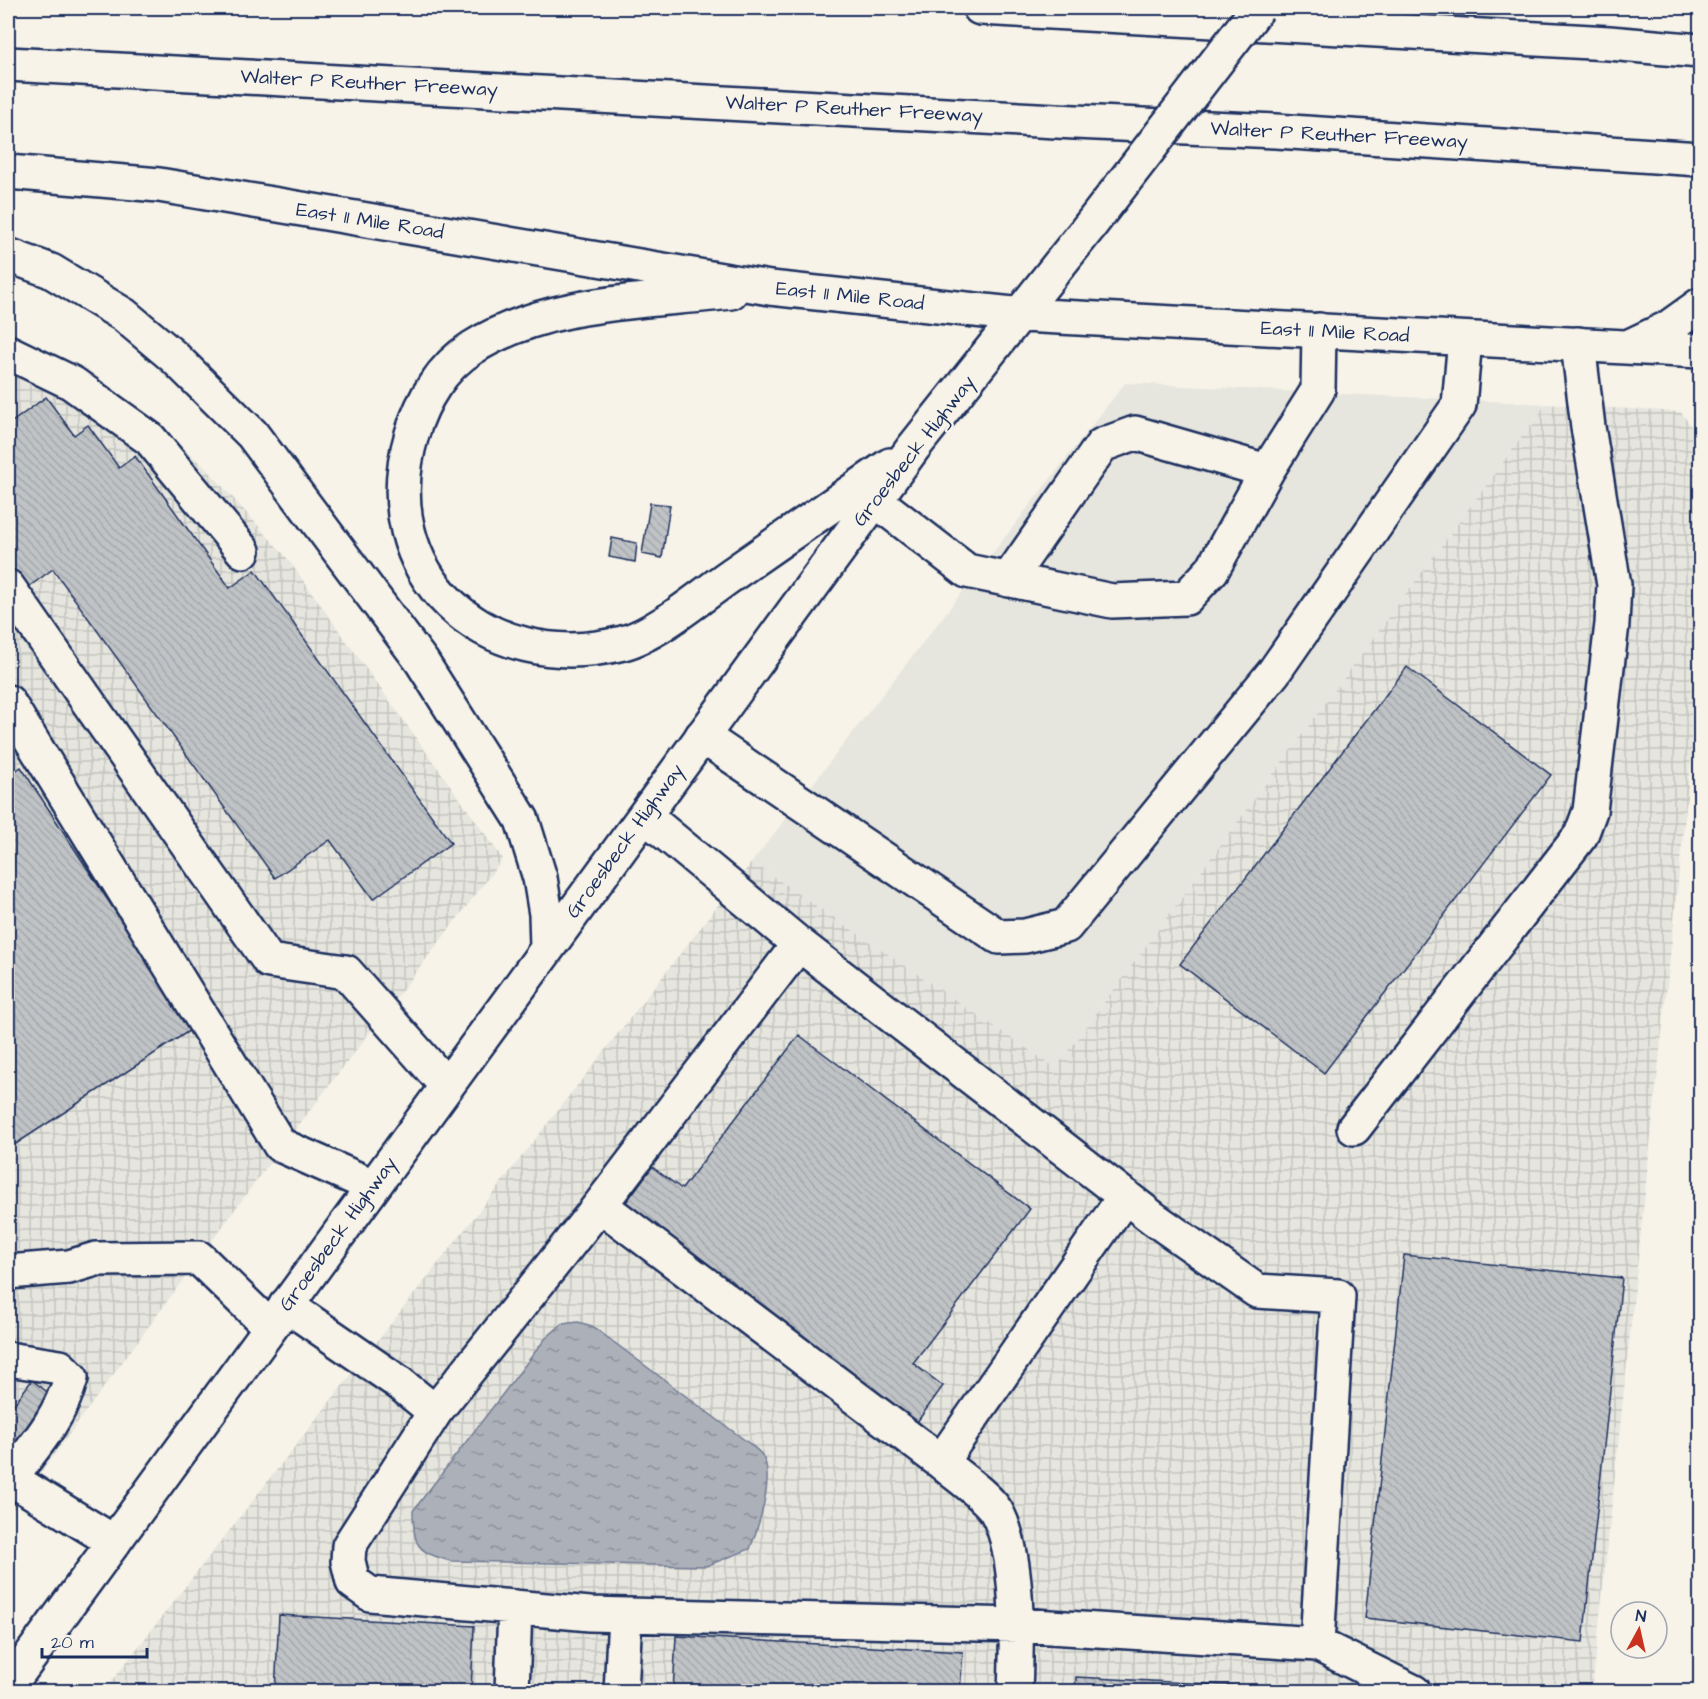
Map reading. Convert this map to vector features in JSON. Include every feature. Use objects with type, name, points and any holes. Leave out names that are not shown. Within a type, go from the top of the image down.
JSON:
[{"type":"main road","points":[[980,8],[1609,43],[1701,51]]},
{"type":"main road","name":"Groesbeck Highway","points":[[8,1687],[913,448],[1022,315],[1258,8]]},
{"type":"main road","name":"Walter P Reuther Freeway","points":[[8,64],[1063,122],[1276,131],[1701,159]]},
{"type":"main road","name":"East 11 Mile Road","points":[[8,172],[159,185],[770,288],[1022,315],[1701,351]]},
{"type":"main road","points":[[8,255],[51,271],[124,315],[174,357],[252,434],[422,662],[522,820],[540,878],[546,914],[547,948]]},
{"type":"main road","points":[[770,288],[557,312],[506,331],[471,348],[444,371],[418,414],[404,460],[402,507],[425,576],[451,607],[485,628],[528,647],[580,651],[626,642],[678,615],[913,448]]},
{"type":"main road","points":[[1628,347],[1668,328],[1701,305]]},
{"type":"main road","points":[[875,500],[967,571],[1112,601],[1186,598],[1212,570],[1267,471],[1318,390],[1319,330]]},
{"type":"main road","points":[[702,736],[999,937],[1025,936],[1066,926],[1274,672],[1459,405],[1465,339]]},
{"type":"main road","points":[[1354,1128],[1581,835],[1590,811],[1612,624],[1614,585],[1588,427],[1578,344]]},
{"type":"main road","points":[[8,352],[72,383],[150,439],[243,550]]},
{"type":"main road","points":[[1008,580],[1102,445],[1135,433],[1267,471]]},
{"type":"main road","points":[[8,587],[269,961],[346,972],[446,1085]]},
{"type":"main road","points":[[8,702],[280,1145],[373,1186]]},
{"type":"main road","points":[[645,816],[798,944],[1125,1196],[1257,1292],[1338,1296],[1317,1644]]},
{"type":"main road","points":[[798,944],[600,1205],[435,1412],[350,1546],[348,1561],[353,1582],[370,1594],[625,1616],[1018,1625],[1317,1644],[1414,1692]]},
{"type":"main road","points":[[942,1462],[1125,1196]]},
{"type":"main road","points":[[600,1205],[942,1462],[995,1509],[1007,1536],[1018,1625],[1016,1692]]},
{"type":"main road","points":[[8,1272],[69,1267],[96,1259],[199,1258],[278,1316],[398,1382],[435,1412]]},
{"type":"main road","points":[[8,1359],[60,1367],[71,1378],[65,1401],[49,1428],[9,1477],[114,1542]]},
{"type":"main road","points":[[513,1692],[516,1607]]},
{"type":"main road","points":[[621,1692],[625,1616]]},
{"type":"shaded area","points":[[8,338],[83,374],[147,416],[207,469],[287,558],[503,859],[262,1173],[8,1517]]},
{"type":"shaded area","points":[[1125,383],[1546,404],[1056,1068],[752,862]]},
{"type":"shaded area","points":[[1546,404],[1681,412],[1700,439],[1700,675],[1592,1691],[103,1692],[752,862],[1056,1068]]},
{"type":"water","points":[[578,1322],[592,1326],[762,1455],[766,1466],[766,1489],[761,1516],[750,1549],[706,1566],[450,1561],[430,1554],[419,1546],[414,1533],[413,1511],[545,1339],[562,1324]]},
{"type":"building","points":[[46,397],[74,435],[88,425],[119,468],[135,456],[230,588],[255,570],[451,843],[373,899],[330,840],[275,878],[53,569],[23,591],[8,569],[8,425]]},
{"type":"building","points":[[650,503],[670,505],[662,558],[642,554]]},
{"type":"building","points":[[612,538],[637,543],[635,562],[609,557]]},
{"type":"building","points":[[1407,667],[1551,775],[1324,1073],[1180,964]]},
{"type":"building","points":[[21,767],[192,1029],[8,1149],[8,776]]},
{"type":"building","points":[[799,1035],[1030,1209],[913,1363],[943,1386],[915,1425],[624,1205],[652,1167],[682,1189]]},
{"type":"building","points":[[1404,1255],[1622,1278],[1583,1642],[1365,1618]]},
{"type":"building","points":[[32,1380],[56,1399],[12,1457],[8,1454],[8,1412]]},
{"type":"building","points":[[279,1615],[474,1626],[471,1692],[275,1692]]},
{"type":"building","points":[[676,1636],[963,1652],[960,1692],[673,1692]]},
{"type":"building","points":[[1076,1677],[1359,1692],[1075,1692]]}]
